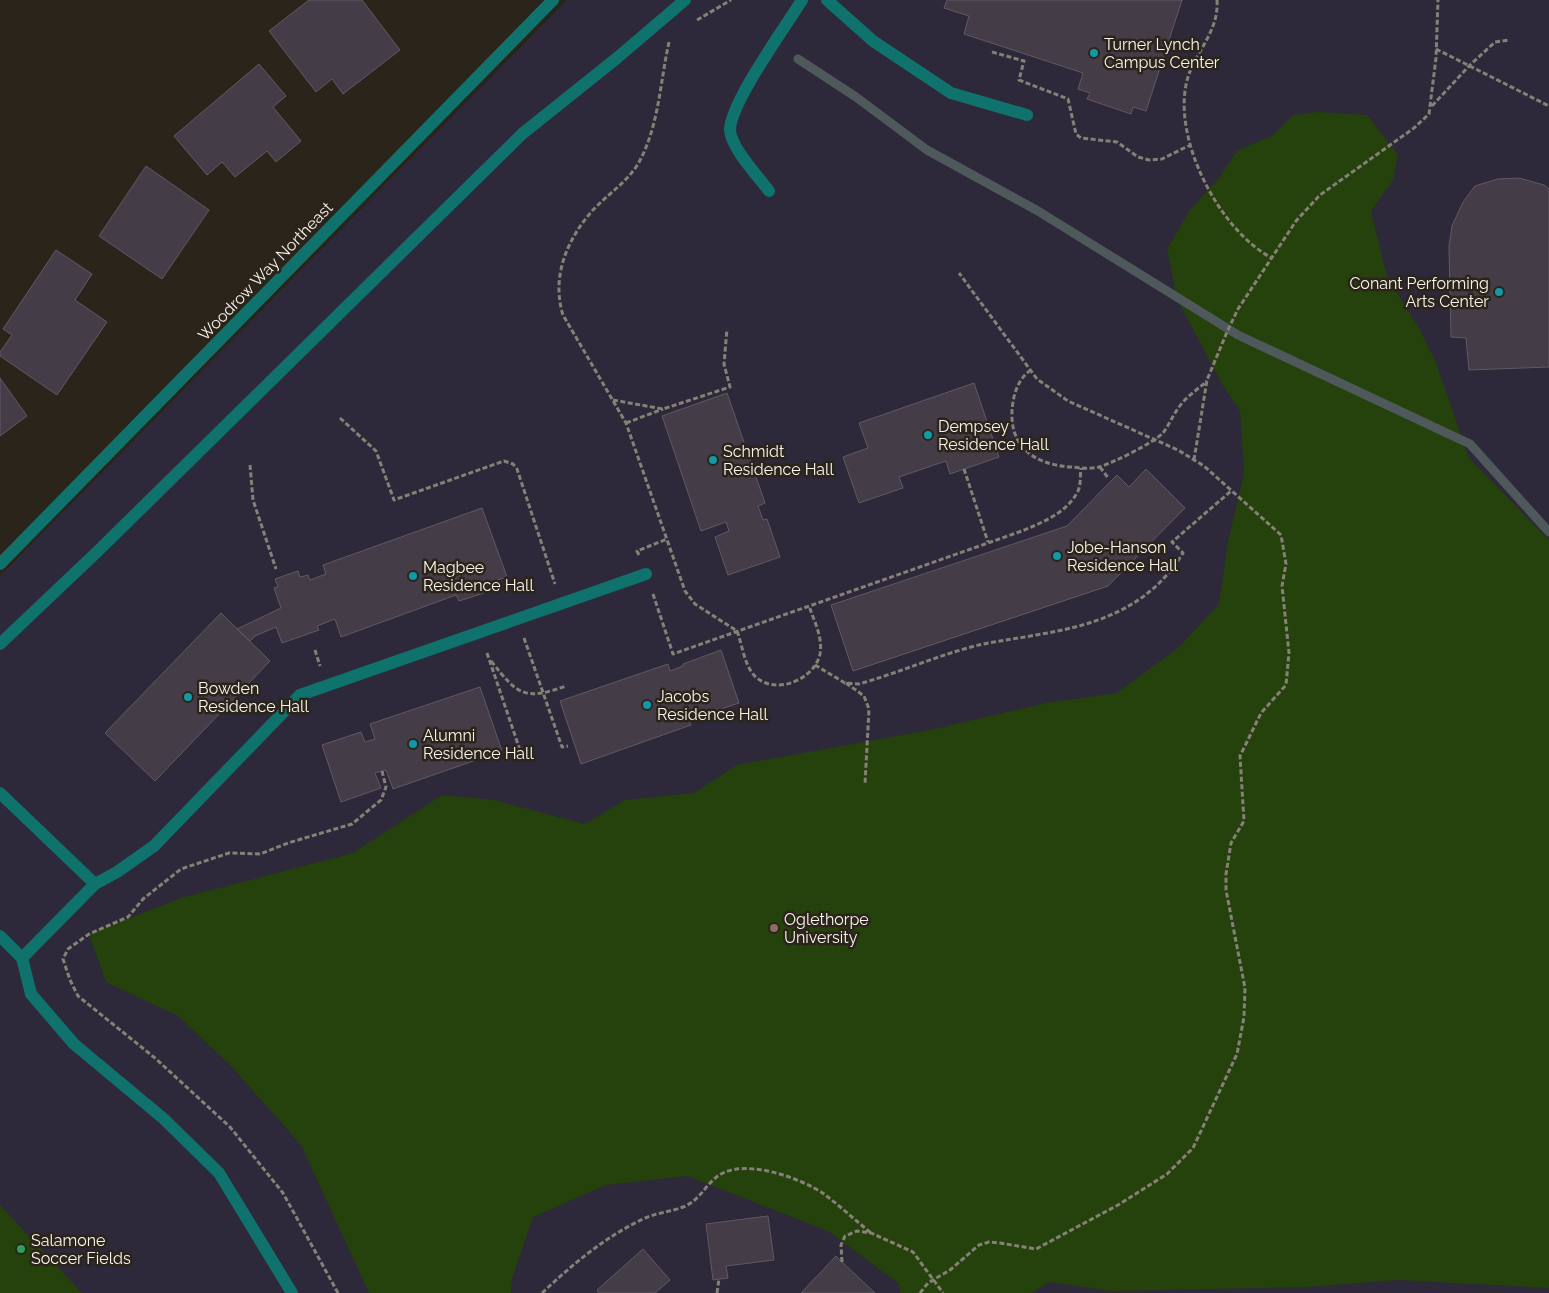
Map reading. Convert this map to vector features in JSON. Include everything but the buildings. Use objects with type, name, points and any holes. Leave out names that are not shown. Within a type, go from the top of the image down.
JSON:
[{"type":"street","name":"Woodrow Way Northeast","points":[[0,564],[553,0]]},
{"type":"street","points":[[0,644],[98,551],[522,134],[685,0]]},
{"type":"street","points":[[769,191],[739,153],[730,131],[734,109],[802,0]]},
{"type":"street","points":[[827,0],[873,41],[951,93],[1027,115]]},
{"type":"street","points":[[22,958],[94,884],[117,872],[154,846],[300,695],[646,574]]},
{"type":"street","points":[[0,792],[94,884]]},
{"type":"street","points":[[0,936],[22,958],[31,994],[74,1044],[164,1119],[219,1173],[292,1293]]},
{"type":"path","points":[[694,22],[731,0]]},
{"type":"path","points":[[1217,0],[1216,18],[1208,41],[1189,74],[1184,96],[1184,118],[1190,145],[1200,172],[1219,205],[1252,246],[1272,258]]},
{"type":"path","points":[[1194,460],[1207,380],[1227,332],[1238,309],[1296,221],[1320,195],[1414,128],[1429,114],[1436,49],[1438,0]]},
{"type":"path","points":[[670,39],[660,99],[650,135],[638,163],[624,183],[588,217],[565,252],[558,277],[558,299],[563,315],[626,423],[685,591],[694,604],[738,631],[750,669],[763,682],[774,685],[789,684],[806,675],[815,666],[820,654],[821,644],[809,606]]},
{"type":"path","points":[[1431,107],[1470,65],[1496,42],[1509,40]]},
{"type":"path","points":[[1436,49],[1549,106]]},
{"type":"path","points":[[992,52],[1024,61],[1019,80],[1068,99],[1076,134],[1081,138],[1117,142],[1138,157],[1149,160],[1162,159],[1190,145]]},
{"type":"path","points":[[920,1293],[928,1283],[950,1270],[979,1245],[989,1242],[1036,1249],[1118,1205],[1167,1174],[1194,1148],[1237,1054],[1244,1017],[1245,988],[1231,917],[1226,874],[1231,843],[1244,821],[1240,756],[1261,713],[1286,685],[1289,653],[1282,586],[1286,564],[1280,535],[1194,460],[1178,450],[1068,401],[1037,378],[959,274]]},
{"type":"path","points":[[626,423],[730,386],[724,364],[727,329]]},
{"type":"path","points":[[1030,370],[1026,373],[1015,391],[1012,410],[1015,435],[1021,446],[1042,461],[1060,466],[1081,468],[1100,467],[1131,453],[1162,434],[1180,405],[1207,380]]},
{"type":"path","points":[[613,399],[663,409]]},
{"type":"path","points":[[340,418],[376,452],[394,500],[504,461],[513,464],[517,469],[561,604]]},
{"type":"path","points":[[250,465],[253,500],[276,569]]},
{"type":"path","points":[[1100,467],[1108,479]]},
{"type":"path","points":[[646,574],[673,654],[1048,520],[1065,508],[1079,490],[1081,468]]},
{"type":"path","points":[[964,469],[988,542]]},
{"type":"path","points":[[845,683],[859,684],[974,646],[1070,629],[1113,614],[1146,597],[1170,574],[1184,553],[1172,542],[1231,491]]},
{"type":"path","points":[[517,619],[562,747],[568,746]]},
{"type":"path","points":[[480,632],[522,756]]},
{"type":"path","points":[[489,659],[515,688],[526,695],[543,693],[566,686]]},
{"type":"path","points":[[815,666],[864,696],[870,709],[865,784]]},
{"type":"path","points":[[338,1293],[288,1201],[259,1161],[230,1127],[179,1079],[78,996],[63,959],[68,949],[89,934],[128,917],[143,899],[181,869],[229,853],[250,856],[260,854],[288,843],[352,824],[381,800],[386,787],[382,771]]},
{"type":"path","points":[[542,1293],[574,1263],[644,1218],[685,1207],[700,1198],[710,1182],[724,1172],[758,1168],[793,1179],[823,1194],[871,1232],[913,1252],[944,1293]]},
{"type":"path","points":[[842,1262],[841,1245],[845,1236],[857,1231],[871,1232]]},
{"type":"path","points":[[717,1293],[719,1279]]},
{"type":"shaded area","name":"Oglethorpe University","points":[[567,0],[1549,0],[1549,1293],[0,1293],[0,576]]},
{"type":"green space","points":[[1318,112],[1367,115],[1398,155],[1393,180],[1371,211],[1387,277],[1419,328],[1436,363],[1469,458],[1549,540],[1549,1288],[1398,1280],[1306,1287],[1111,1291],[1049,1282],[1031,1293],[900,1293],[899,1284],[828,1231],[687,1176],[606,1185],[533,1217],[512,1279],[511,1293],[369,1293],[301,1145],[233,1068],[178,1016],[106,982],[89,934],[181,898],[353,853],[442,795],[494,800],[585,824],[625,800],[694,793],[737,765],[930,730],[1046,703],[1117,693],[1177,649],[1219,604],[1228,541],[1244,474],[1240,411],[1222,384],[1177,299],[1167,249],[1190,210],[1219,178],[1237,151],[1273,135],[1293,115]]},
{"type":"green space","name":"Salamone Soccer Fields","points":[[0,1205],[82,1293],[0,1293]]},
{"type":"waterway","points":[[798,59],[856,97],[927,150],[1038,211],[1238,335],[1470,444],[1549,532]]},
{"type":"place","name":"Turner Lynch Campus Center","points":[[1094,53]]},
{"type":"place","name":"Conant Performing Arts Center","points":[[1499,292]]},
{"type":"place","name":"Dempsey Residence Hall","points":[[928,435]]},
{"type":"place","name":"Schmidt Residence Hall","points":[[713,460]]},
{"type":"place","name":"Jobe-Hanson Residence Hall","points":[[1057,556]]},
{"type":"place","name":"Magbee Residence Hall","points":[[413,576]]},
{"type":"place","name":"Bowden Residence Hall","points":[[188,697]]},
{"type":"place","name":"Jacobs Residence Hall","points":[[647,705]]},
{"type":"place","name":"Alumni Residence Hall","points":[[413,744]]},
{"type":"place","name":"Oglethorpe University","points":[[774,928]]},
{"type":"place","name":"Salamone Soccer Fields","points":[[21,1249]]}]
